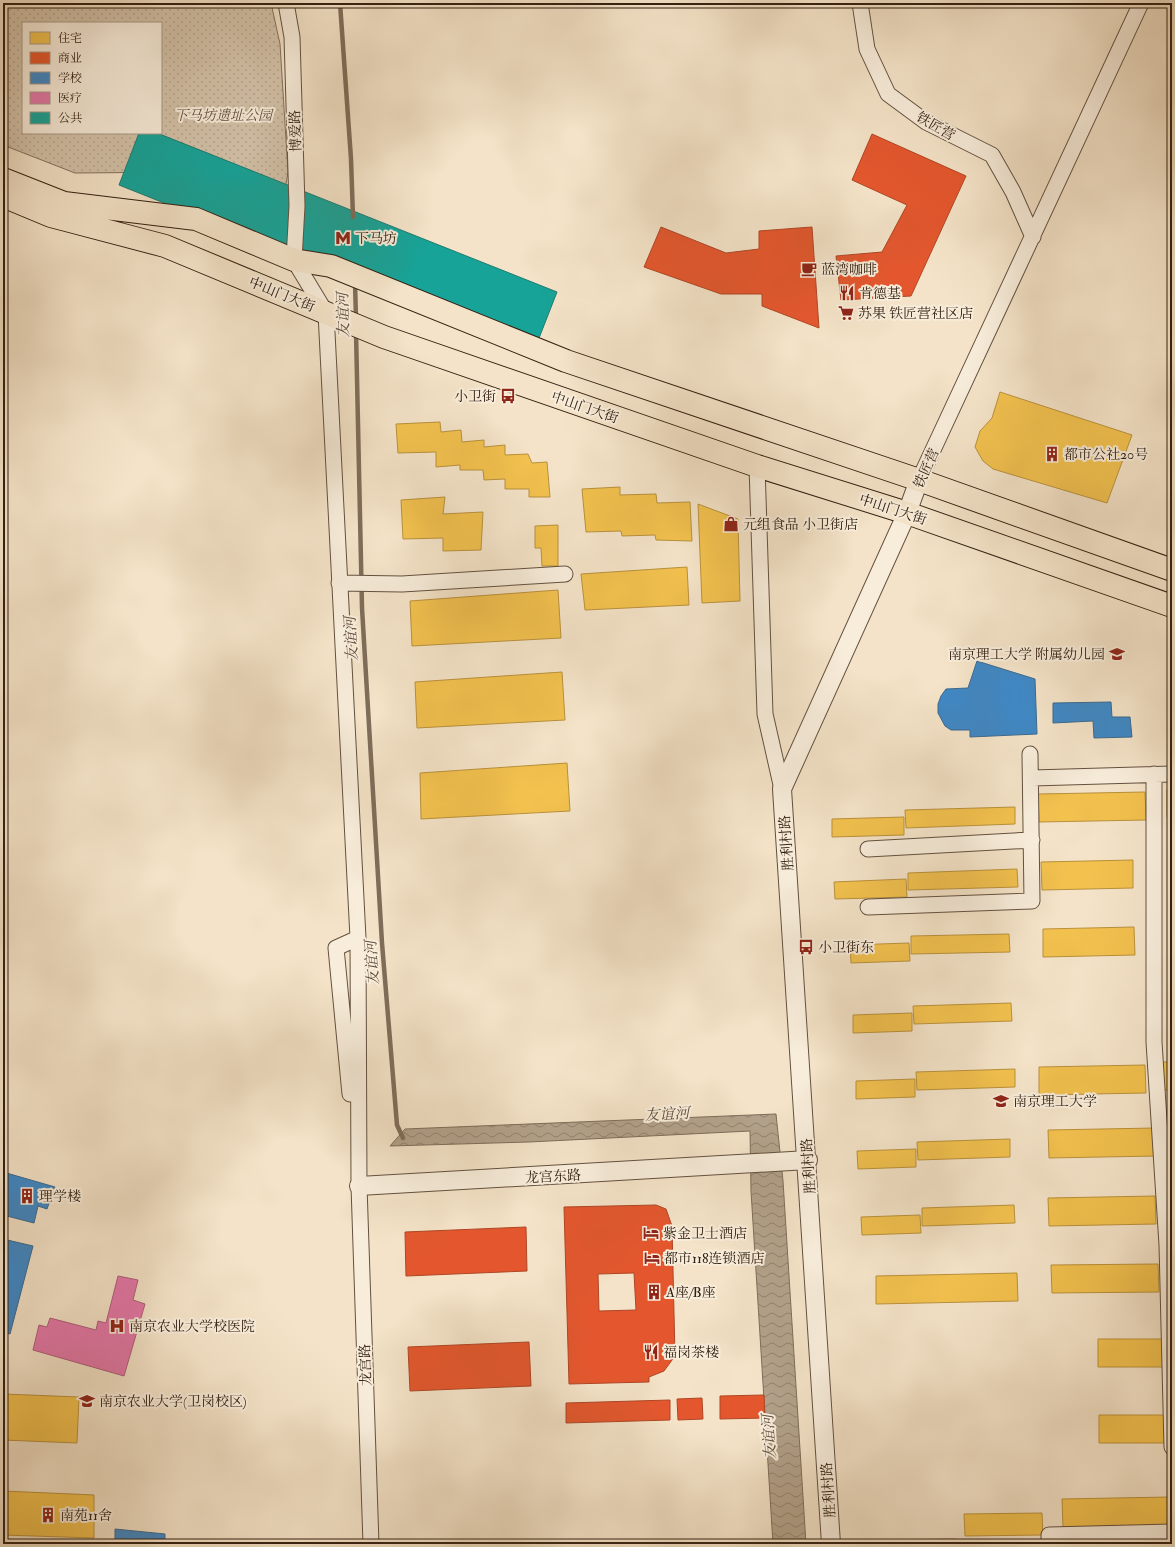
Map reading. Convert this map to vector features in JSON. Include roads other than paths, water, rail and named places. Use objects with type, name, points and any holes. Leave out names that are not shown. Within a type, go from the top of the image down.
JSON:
[{"type":"main road","points":[[3,179],[64,203],[196,219],[294,260],[331,266],[566,361],[919,480],[1172,570]]},
{"type":"main road","name":"中山门大街","points":[[3,196],[50,216],[165,246],[384,338],[757,466],[907,513],[1172,606]]},
{"type":"street","name":"博爱路","points":[[286,3],[292,37],[296,160],[297,206],[294,260]]},
{"type":"street","name":"铁匠营","points":[[860,3],[866,48],[888,94],[926,122],[992,155],[1013,192],[1033,237]]},
{"type":"street","name":"铁匠营","points":[[782,789],[907,513],[919,480],[1141,3]]},
{"type":"street","points":[[294,260],[326,313],[345,583],[358,938],[359,1186]]},
{"type":"street","points":[[757,466],[765,714],[782,789]]},
{"type":"street","points":[[345,583],[402,584],[565,574]]},
{"type":"street","points":[[868,907],[1032,901],[1032,778],[1030,754]]},
{"type":"street","points":[[1154,774],[1154,1042],[1167,1245],[1172,1447]]},
{"type":"street","points":[[1032,778],[1172,774]]},
{"type":"street","name":"胜利村路","points":[[782,789],[808,1160],[831,1544]]},
{"type":"street","points":[[868,849],[1032,840]]},
{"type":"street","points":[[358,938],[336,948],[359,1186]]},
{"type":"street","name":"龙宫东路","points":[[359,1186],[747,1165],[808,1160]]},
{"type":"street","name":"龙宫路","points":[[359,1186],[371,1544]]},
{"type":"street","points":[[1049,1544],[1049,1535],[1172,1532]]},
{"type":"water","points":[[776,1114],[783,1181],[806,1544],[773,1544],[751,1191],[750,1131],[529,1142],[390,1146],[405,1129]]},
{"type":"waterway","name":"友谊河","points":[[340,3],[351,159],[353,217]]},
{"type":"waterway","name":"友谊河","points":[[355,282],[356,319]]},
{"type":"waterway","name":"友谊河","points":[[356,332],[362,608],[382,943],[397,1125],[403,1138]]},
{"type":"place","name":"下马坊","points":[[343,238]]},
{"type":"place","name":"蓝湾咖啡","points":[[809,269]]},
{"type":"place","name":"肯德基","points":[[847,293]]},
{"type":"place","name":"苏果 铁匠营社区店","points":[[846,313]]},
{"type":"place","name":"小卫街","points":[[508,396]]},
{"type":"place","name":"都市公社20号","points":[[1052,454]]},
{"type":"place","name":"元组食品 小卫街店","points":[[731,524]]},
{"type":"place","name":"南京理工大学 附属幼儿园","points":[[1117,654]]},
{"type":"place","name":"小卫街东","points":[[806,947]]},
{"type":"place","name":"南京理工大学","points":[[1001,1101]]},
{"type":"place","name":"理学楼","points":[[27,1196]]},
{"type":"place","name":"紫金卫士酒店","points":[[651,1233]]},
{"type":"place","name":"都市118连锁酒店","points":[[652,1258]]},
{"type":"place","name":"A座/B座","points":[[654,1292]]},
{"type":"place","name":"南京农业大学校医院","points":[[117,1326]]},
{"type":"place","name":"福岗茶楼","points":[[651,1352]]},
{"type":"place","name":"南京农业大学(卫岗校区)","points":[[87,1401]]},
{"type":"place","name":"南苑11舍","points":[[48,1515]]},
{"type":"park label","name":"下马坊遗址公园","points":[[223,115]]}]
